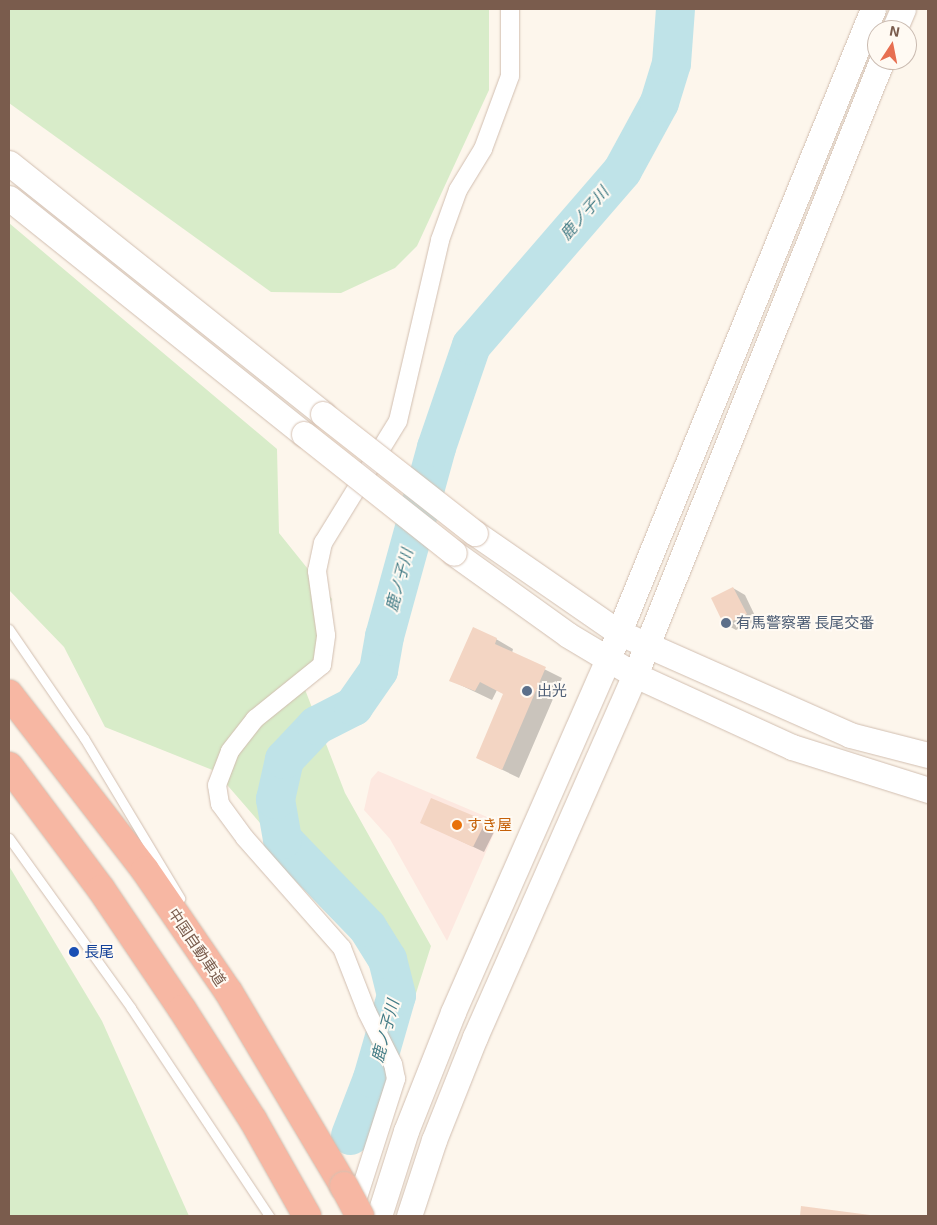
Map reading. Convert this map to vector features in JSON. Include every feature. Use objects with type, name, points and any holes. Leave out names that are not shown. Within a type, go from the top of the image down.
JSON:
[{"type":"highway","name":"中国自動車道","points":[[9,694],[145,870],[228,991],[360,1216]]},
{"type":"highway","points":[[9,766],[101,889],[182,1009],[253,1120],[307,1216]]},
{"type":"street","points":[[352,1216],[396,1079],[393,1064],[366,1012],[342,948],[245,838],[220,804],[218,785],[230,751],[255,719],[322,665],[326,635],[317,571],[323,543],[398,421],[440,240],[458,190],[483,149],[510,76],[510,9]]},
{"type":"street","points":[[379,1216],[406,1131],[453,1012],[608,660],[874,9]]},
{"type":"street","points":[[409,1216],[434,1140],[474,1038],[635,674],[878,70]]},
{"type":"street","points":[[9,163],[475,533],[618,632],[850,735],[928,755]]},
{"type":"street","points":[[9,198],[454,554],[608,660],[792,746],[928,790]]},
{"type":"lane","points":[[9,629],[84,738],[161,862],[228,991]]},
{"type":"lane","points":[[9,838],[130,1008],[269,1216]]},
{"type":"shaded area","points":[[378,771],[499,822],[447,941],[390,839],[364,810],[371,779]]},
{"type":"green space","points":[[9,9],[489,9],[489,90],[417,246],[395,268],[341,293],[271,292],[9,103]]},
{"type":"green space","points":[[9,223],[277,449],[279,533],[332,599],[312,664],[299,674],[345,793],[431,946],[404,1031],[346,922],[215,771],[105,727],[64,647],[9,590]]},
{"type":"green space","points":[[9,866],[102,1021],[189,1216],[9,1216]]},
{"type":"building","points":[[733,587],[747,614],[724,625],[711,598]]},
{"type":"building","points":[[473,627],[497,638],[495,644],[546,667],[502,770],[476,758],[503,694],[480,682],[475,691],[449,681]]},
{"type":"building","points":[[431,798],[486,821],[473,847],[420,823]]},
{"type":"building","points":[[801,1206],[870,1215],[870,1216],[800,1216]]},
{"type":"waterway","name":"鹿ノ子川","points":[[350,1135],[372,1078],[396,995],[387,959],[367,927],[282,839],[275,799],[284,759],[316,725],[353,706],[378,670],[384,636],[436,447],[471,345],[622,170],[659,102],[671,63],[675,9]]},
{"type":"place","name":"有馬警察署 長尾交番","points":[[726,623]]},
{"type":"place","name":"出光","points":[[527,691]]},
{"type":"place","name":"すき屋","points":[[457,825]]},
{"type":"place","name":"長尾","points":[[74,952]]}]
